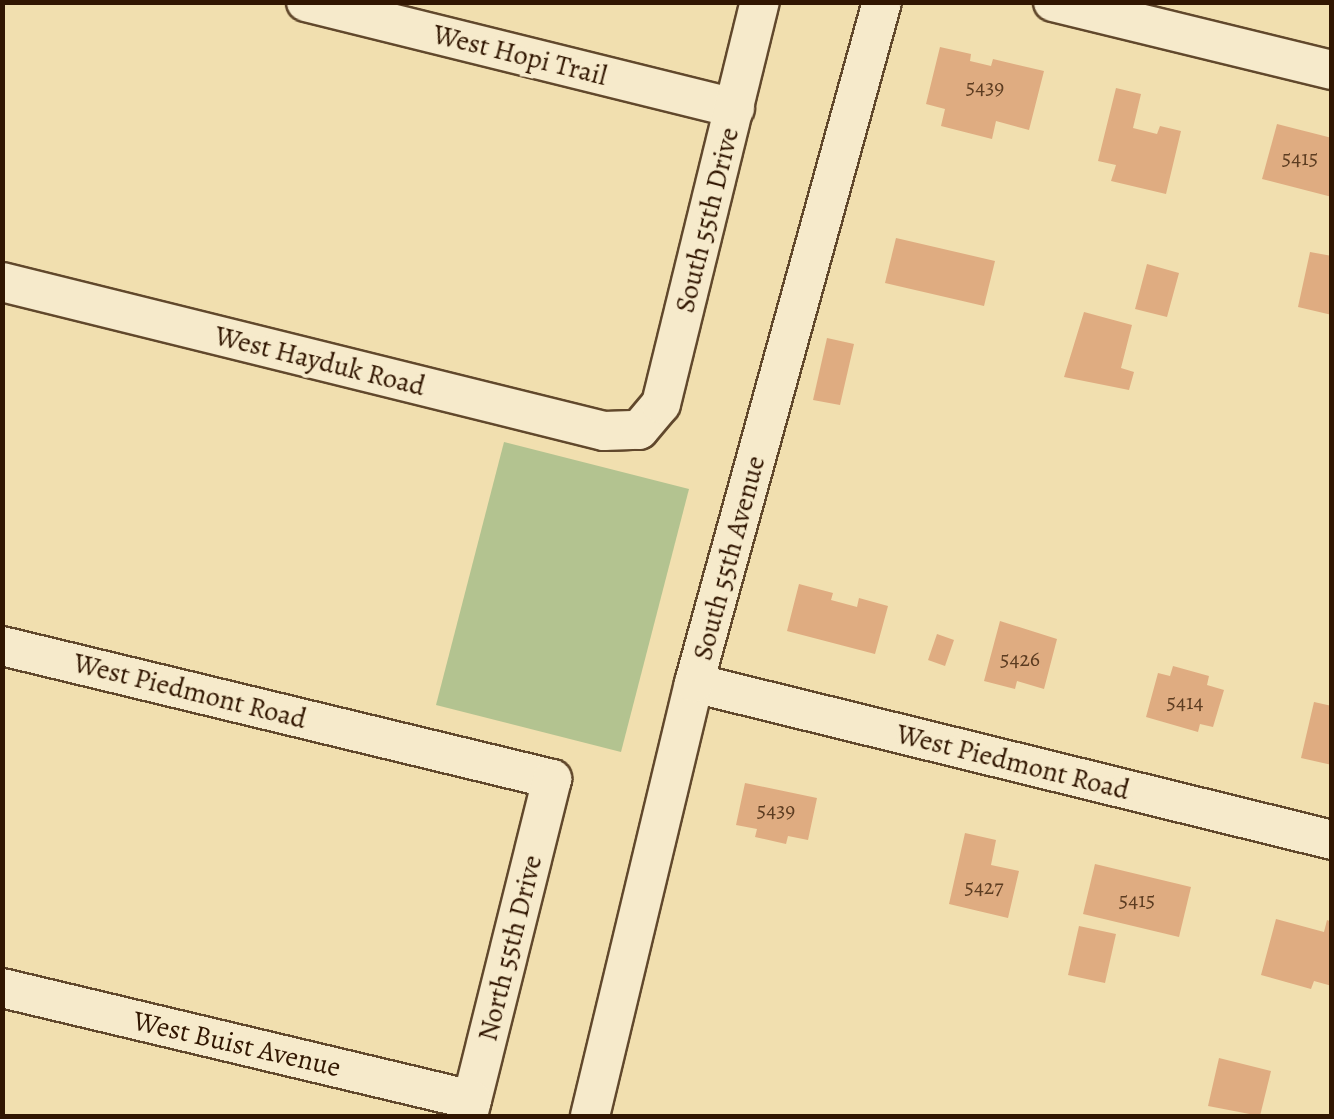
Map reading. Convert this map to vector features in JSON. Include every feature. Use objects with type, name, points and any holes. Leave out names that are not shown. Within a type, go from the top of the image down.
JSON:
[{"type":"street","name":"West Hopi Trail","points":[[306,2],[734,108]]},
{"type":"street","name":"South 55th Drive","points":[[640,430],[660,404],[760,2]]},
{"type":"street","name":"South 55th Avenue","points":[[590,1116],[694,683],[882,2]]},
{"type":"street","points":[[1053,2],[1332,70]]},
{"type":"street","name":"West Hayduk Road","points":[[2,282],[604,431],[640,430]]},
{"type":"street","name":"West Piedmont Road","points":[[2,646],[552,779]]},
{"type":"street","name":"West Piedmont Road","points":[[694,683],[1332,840]]},
{"type":"street","name":"North 55th Drive","points":[[470,1108],[552,779]]},
{"type":"street","name":"West Buist Avenue","points":[[2,988],[470,1108]]},
{"type":"green space","points":[[504,442],[689,489],[621,752],[436,705]]},
{"type":"building","points":[[940,47],[971,54],[970,61],[991,66],[993,59],[1044,71],[1029,130],[996,121],[992,139],[941,126],[945,109],[926,104]]},
{"type":"building","points":[[1116,88],[1141,94],[1133,128],[1157,134],[1160,126],[1181,131],[1166,194],[1111,181],[1116,165],[1098,161]]},
{"type":"building","points":[[1277,124],[1332,138],[1332,197],[1262,179]]},
{"type":"building","points":[[896,238],[995,261],[984,306],[885,283]]},
{"type":"building","points":[[1310,252],[1332,256],[1332,315],[1298,307]]},
{"type":"building","points":[[1147,264],[1179,273],[1167,317],[1135,309]]},
{"type":"building","points":[[1084,312],[1132,325],[1121,368],[1134,372],[1129,390],[1064,377]]},
{"type":"building","points":[[827,338],[854,344],[840,405],[813,400]]},
{"type":"building","points":[[799,584],[833,593],[831,600],[857,607],[859,598],[888,606],[875,654],[787,631]]},
{"type":"building","points":[[1000,621],[1057,639],[1044,689],[1017,681],[1015,689],[984,681]]},
{"type":"building","points":[[937,634],[954,640],[945,666],[928,660]]},
{"type":"building","points":[[1173,666],[1209,676],[1207,685],[1224,690],[1213,727],[1200,724],[1198,732],[1146,717],[1158,673],[1170,676]]},
{"type":"building","points":[[1314,702],[1332,706],[1332,765],[1301,758]]},
{"type":"building","points":[[745,783],[817,798],[808,840],[788,836],[786,844],[755,837],[757,829],[736,825]]},
{"type":"building","points":[[965,833],[996,840],[991,865],[1019,871],[1008,918],[949,904]]},
{"type":"building","points":[[1095,864],[1191,887],[1179,937],[1083,914]]},
{"type":"building","points":[[1276,919],[1324,932],[1327,920],[1332,922],[1332,986],[1314,981],[1311,989],[1261,975]]},
{"type":"building","points":[[1079,926],[1116,934],[1105,983],[1068,975]]},
{"type":"building","points":[[1219,1058],[1271,1071],[1260,1116],[1208,1106]]}]
